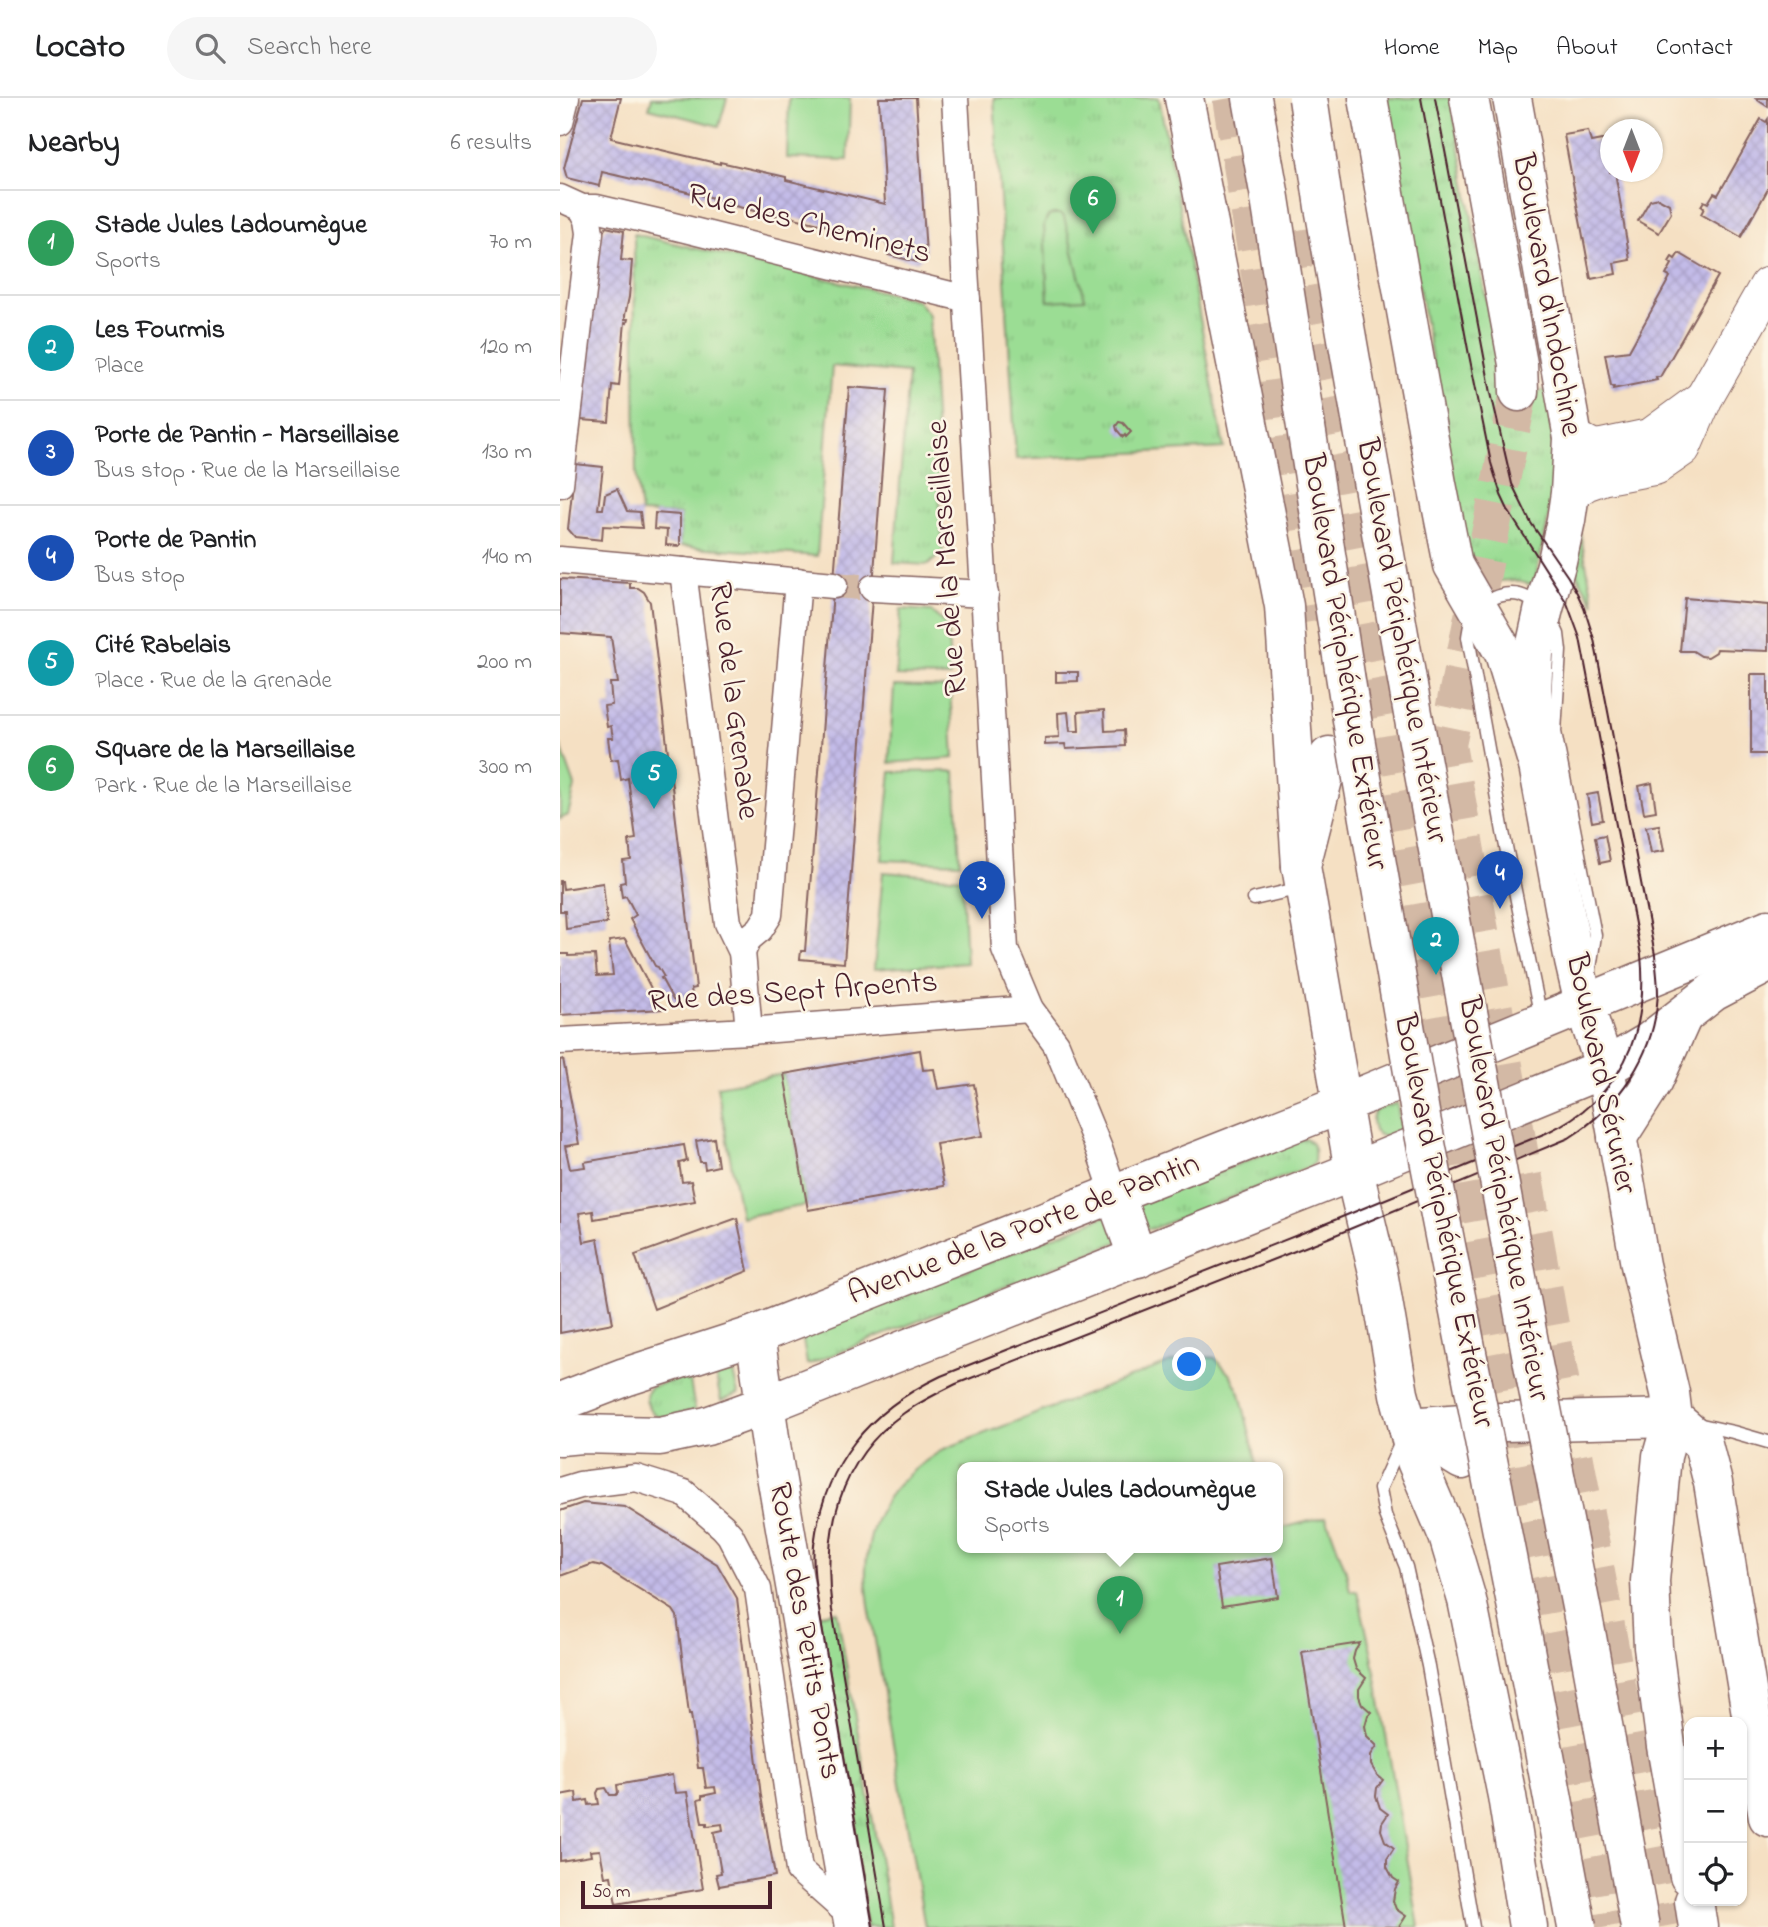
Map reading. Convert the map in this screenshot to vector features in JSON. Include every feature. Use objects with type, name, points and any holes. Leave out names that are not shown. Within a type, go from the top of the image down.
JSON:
[{"type":"main road","points":[[1184,98],[1284,606],[1303,876],[1354,1171],[1378,1272],[1399,1394],[1416,1461],[1448,1536],[1467,1600],[1507,1796],[1528,1927]]},
{"type":"main road","name":"Boulevard Périphérique Extérieur","points":[[1252,98],[1371,834],[1421,1118],[1522,1630],[1577,1927]]},
{"type":"main road","name":"Boulevard Périphérique Intérieur","points":[[1308,98],[1324,207],[1413,714],[1640,1927]]},
{"type":"main road","points":[[1368,98],[1453,565],[1504,653],[1538,765]]},
{"type":"main road","points":[[1469,98],[1518,364],[1519,392]]},
{"type":"main road","name":"Boulevard d'Indochine","points":[[1512,98],[1573,438],[1570,493]]},
{"type":"main road","name":"Boulevard Sérurier","points":[[1570,493],[1557,561],[1534,653],[1532,690],[1538,765],[1584,1004],[1605,1068],[1638,1253],[1670,1393],[1673,1418]]},
{"type":"main road","points":[[1303,876],[1329,756]]},
{"type":"main road","name":"Avenue de la Porte de Pantin","points":[[560,1402],[625,1377],[755,1335],[1115,1195],[1768,929]]},
{"type":"main road","name":"Avenue de la Porte de Pantin","points":[[560,1436],[660,1436],[707,1426],[765,1405],[1138,1258],[1605,1068],[1649,1042],[1713,992],[1768,963]]},
{"type":"main road","points":[[1618,1138],[1654,1080],[1676,1027],[1686,1012]]},
{"type":"main road","points":[[1115,1195],[1138,1258]]},
{"type":"main road","name":"Route des Petits Ponts","points":[[755,1335],[775,1471],[853,1922]]},
{"type":"main road","points":[[1408,1427],[1463,1423],[1673,1418],[1703,1444],[1713,1483],[1768,1817]]},
{"type":"main road","points":[[1673,1418],[1662,1456],[1650,1581],[1653,1647],[1666,1746],[1684,1848]]},
{"type":"main road","points":[[1408,1427],[1462,1460]]},
{"type":"main road","points":[[1695,1906],[1698,1927]]},
{"type":"street","points":[[560,122],[566,98]]},
{"type":"street","name":"Rue de la Marseillaise","points":[[955,98],[1005,949],[1030,1009],[1056,1044],[1115,1195]]},
{"type":"street","points":[[560,484],[590,233],[588,220],[571,203]]},
{"type":"street","name":"Rue des Cheminets","points":[[571,203],[967,299]]},
{"type":"street","points":[[1570,493],[1586,482],[1603,476],[1656,466],[1682,448],[1704,398],[1768,286]]},
{"type":"street","points":[[1573,438],[1599,448],[1651,437],[1704,398]]},
{"type":"street","points":[[560,561],[683,571]]},
{"type":"street","name":"Rue de la Grenade","points":[[749,1031],[742,952],[728,923],[683,571],[834,585]]},
{"type":"street","name":"Rue de la Grenade","points":[[742,952],[748,939],[760,929],[769,915],[798,581]]},
{"type":"street","points":[[873,588],[985,594]]},
{"type":"street","name":"Rue des Sept Arpents","points":[[560,1041],[749,1031],[1030,1009]]},
{"type":"street","points":[[560,1491],[580,1485],[636,1478],[684,1493],[730,1535],[758,1589],[799,1870],[853,1922]]},
{"type":"lane","points":[[1541,1021],[1468,637],[1473,616],[1478,609],[1487,600],[1498,596],[1514,594],[1529,599],[1553,621],[1558,634],[1560,651],[1555,732],[1595,935],[1584,1004]]},
{"type":"lane","points":[[1254,899],[1303,876]]},
{"type":"lane","points":[[1673,1418],[1768,1442]]},
{"type":"lane","points":[[1408,1427],[1380,1489],[1385,1515],[1406,1567],[1428,1666],[1473,1927]]},
{"type":"green space","points":[[652,98],[727,98],[719,126],[649,108]]},
{"type":"green space","points":[[789,98],[850,98],[848,160],[787,158]]},
{"type":"green space","points":[[994,98],[1159,98],[1224,448],[1016,459]]},
{"type":"green space","points":[[1385,98],[1451,98],[1495,351],[1499,392],[1537,392],[1553,389],[1561,457],[1534,586],[1508,580],[1482,585],[1467,553]]},
{"type":"green space","points":[[1053,214],[1064,217],[1085,299],[1048,301],[1044,225],[1048,216]]},
{"type":"green space","points":[[634,234],[917,300],[929,315],[943,552],[928,565],[894,563],[908,373],[832,366],[817,556],[680,546],[680,515],[641,513],[636,472]]},
{"type":"green space","points":[[1578,522],[1594,604],[1570,562]]},
{"type":"green space","points":[[901,609],[931,611],[948,627],[950,677],[896,676]]},
{"type":"green space","points":[[894,686],[950,688],[954,758],[889,763]]},
{"type":"green space","points":[[560,744],[575,786],[568,815],[560,819]]},
{"type":"green space","points":[[955,771],[960,863],[882,860],[891,772]]},
{"type":"green space","points":[[883,872],[962,878],[966,963],[874,969]]},
{"type":"green space","points":[[784,1074],[807,1205],[741,1217],[717,1086]]},
{"type":"green space","points":[[1397,1103],[1401,1130],[1387,1135],[1377,1134],[1372,1124],[1373,1114]]},
{"type":"green space","points":[[1305,1138],[1314,1148],[1314,1162],[1311,1166],[1152,1229],[1145,1228],[1136,1204]]},
{"type":"green space","points":[[1108,1215],[1120,1241],[807,1364],[802,1335]]},
{"type":"green space","points":[[1193,1356],[1215,1358],[1231,1376],[1240,1393],[1257,1462],[957,1462],[957,1553],[1283,1553],[1283,1528],[1326,1517],[1346,1571],[1350,1591],[1357,1591],[1372,1655],[1419,1927],[925,1927],[869,1606],[866,1573],[873,1528],[888,1497],[899,1484],[944,1449],[1168,1363]]},
{"type":"green space","points":[[731,1363],[738,1394],[721,1401],[714,1367]]},
{"type":"green space","points":[[689,1376],[695,1410],[667,1417],[655,1415],[646,1399],[650,1387]]},
{"type":"green space","points":[[837,1611],[891,1927],[866,1927],[812,1616]]},
{"type":"building","points":[[583,98],[621,98],[611,138],[786,177],[786,180],[885,204],[879,98],[916,98],[926,254],[917,262],[888,255],[886,240],[778,214],[758,212],[712,200],[713,198],[602,172],[599,186],[567,178],[564,168]]},
{"type":"building","points":[[1755,98],[1768,98],[1768,107],[1759,101]]},
{"type":"building","points":[[1761,119],[1766,122],[1768,119],[1768,189],[1741,237],[1701,214],[1704,208],[1701,206],[1704,201],[1708,203],[1714,193],[1718,195]]},
{"type":"building","points":[[1588,131],[1591,142],[1600,140],[1600,182],[1617,182],[1630,260],[1614,263],[1616,274],[1591,279],[1564,135]]},
{"type":"building","points":[[1658,198],[1669,204],[1671,213],[1659,233],[1638,221],[1650,200]]},
{"type":"building","points":[[606,227],[624,231],[621,260],[632,261],[619,386],[612,385],[609,422],[581,420],[601,235]]},
{"type":"building","points":[[1679,253],[1718,276],[1660,377],[1656,377],[1657,380],[1613,389],[1605,354],[1629,351],[1670,277],[1666,275],[1672,264],[1669,262]]},
{"type":"building","points":[[849,387],[888,390],[844,963],[800,959],[801,951],[805,951]]},
{"type":"building","points":[[1119,422],[1131,432],[1126,437],[1117,430]]},
{"type":"building","points":[[575,464],[603,467],[598,509],[603,509],[605,494],[617,489],[627,511],[640,512],[642,528],[603,526],[602,540],[575,537],[568,529]]},
{"type":"building","points":[[655,513],[680,515],[680,546],[666,545],[667,530],[654,529]]},
{"type":"building","points":[[560,579],[630,583],[630,588],[638,588],[644,592],[650,602],[696,988],[691,989],[693,1000],[687,1003],[673,1000],[661,978],[664,977],[655,966],[630,919],[636,915],[626,896],[622,897],[620,883],[625,882],[623,861],[631,860],[629,840],[636,839],[628,778],[621,780],[618,759],[611,760],[608,738],[613,738],[611,726],[607,727],[604,706],[612,705],[610,683],[618,683],[611,637],[560,633]]},
{"type":"building","points":[[1685,598],[1768,605],[1768,651],[1717,649],[1708,657],[1693,651],[1680,651]]},
{"type":"building","points":[[1056,672],[1078,672],[1078,681],[1056,682]]},
{"type":"building","points":[[1751,674],[1768,674],[1768,754],[1751,754]]},
{"type":"building","points":[[1104,710],[1105,731],[1124,730],[1125,746],[1066,749],[1065,744],[1045,745],[1045,738],[1059,737],[1058,713],[1068,712],[1070,731],[1079,731],[1078,712]]},
{"type":"building","points":[[1652,783],[1656,811],[1644,813],[1639,786]]},
{"type":"building","points":[[1598,793],[1603,820],[1592,822],[1587,795]]},
{"type":"building","points":[[1659,825],[1664,851],[1651,853],[1646,827]]},
{"type":"building","points":[[1605,835],[1610,861],[1600,863],[1595,837]]},
{"type":"building","points":[[560,881],[563,889],[603,883],[607,923],[566,929],[565,911],[560,911]]},
{"type":"building","points":[[625,939],[662,1009],[560,1015],[560,954],[595,955],[597,976],[613,975],[609,941]]},
{"type":"building","points":[[920,1050],[923,1070],[934,1069],[938,1089],[974,1084],[983,1136],[936,1144],[944,1186],[808,1210],[784,1074]]},
{"type":"building","points":[[563,1059],[579,1144],[565,1146],[570,1169],[585,1167],[584,1162],[684,1145],[687,1161],[679,1163],[682,1182],[691,1181],[695,1201],[594,1219],[593,1211],[579,1213],[584,1242],[598,1239],[613,1323],[560,1333],[560,1060]]},
{"type":"building","points":[[714,1138],[718,1166],[705,1169],[704,1162],[700,1162],[696,1141]]},
{"type":"building","points":[[737,1218],[748,1271],[654,1309],[635,1255]]},
{"type":"building","points":[[583,1503],[625,1507],[717,1564],[737,1598],[761,1796],[775,1876],[719,1886],[716,1874],[721,1873],[714,1832],[723,1830],[722,1824],[707,1826],[707,1823],[702,1823],[698,1800],[702,1799],[702,1796],[716,1793],[715,1787],[706,1788],[703,1768],[698,1768],[677,1616],[673,1610],[602,1566],[593,1564],[560,1576],[560,1511]]},
{"type":"building","points":[[1272,1558],[1278,1597],[1222,1606],[1216,1567]]},
{"type":"building","points":[[1360,1643],[1353,1659],[1356,1669],[1366,1678],[1359,1689],[1359,1696],[1362,1704],[1371,1712],[1365,1726],[1367,1736],[1377,1746],[1371,1755],[1371,1765],[1383,1780],[1377,1788],[1376,1796],[1380,1808],[1388,1814],[1381,1830],[1385,1841],[1394,1848],[1387,1859],[1387,1867],[1393,1878],[1399,1882],[1393,1901],[1396,1909],[1406,1916],[1399,1927],[1346,1927],[1302,1652]]},
{"type":"building","points":[[672,1775],[675,1793],[687,1792],[703,1889],[616,1904],[611,1876],[605,1877],[600,1850],[590,1851],[591,1856],[560,1861],[560,1795],[576,1792],[577,1802],[588,1800],[589,1805],[599,1804],[599,1789],[606,1788],[610,1795],[616,1795],[617,1785]]},
{"type":"tunnel","points":[[1231,98],[1317,621]]},
{"type":"tunnel","points":[[1293,231],[1608,1927]]},
{"type":"tunnel","points":[[1519,392],[1447,745],[1552,1336],[1662,1927]]},
{"type":"tunnel","points":[[834,585],[873,588]]},
{"type":"tram line","points":[[873,1927],[814,1567],[814,1545],[819,1516],[828,1489],[854,1442],[892,1405],[941,1376],[1546,1133],[1572,1119],[1594,1102],[1625,1061],[1634,1037],[1640,1012],[1641,955],[1580,638],[1567,603],[1509,512],[1491,463],[1421,98]]},
{"type":"tram line","points":[[886,1927],[832,1610],[830,1581],[833,1526],[840,1500],[864,1453],[882,1432],[904,1413],[956,1384],[1328,1238],[1569,1138],[1604,1111],[1618,1094],[1642,1058],[1650,1038],[1658,994],[1655,955],[1594,639],[1577,593],[1531,523],[1512,484],[1491,393],[1435,98]]},
{"type":"place","name":"Square de la Marseillaise","points":[[1093,234]]},
{"type":"place","name":"Cité Rabelais","points":[[654,809]]},
{"type":"place","name":"Porte de Pantin","points":[[1500,909]]},
{"type":"place","name":"Porte de Pantin - Marseillaise","points":[[982,919]]},
{"type":"place","name":"Les Fourmis","points":[[1436,975]]},
{"type":"place","name":"Stade Jules Ladoumègue","points":[[1120,1634]]}]
